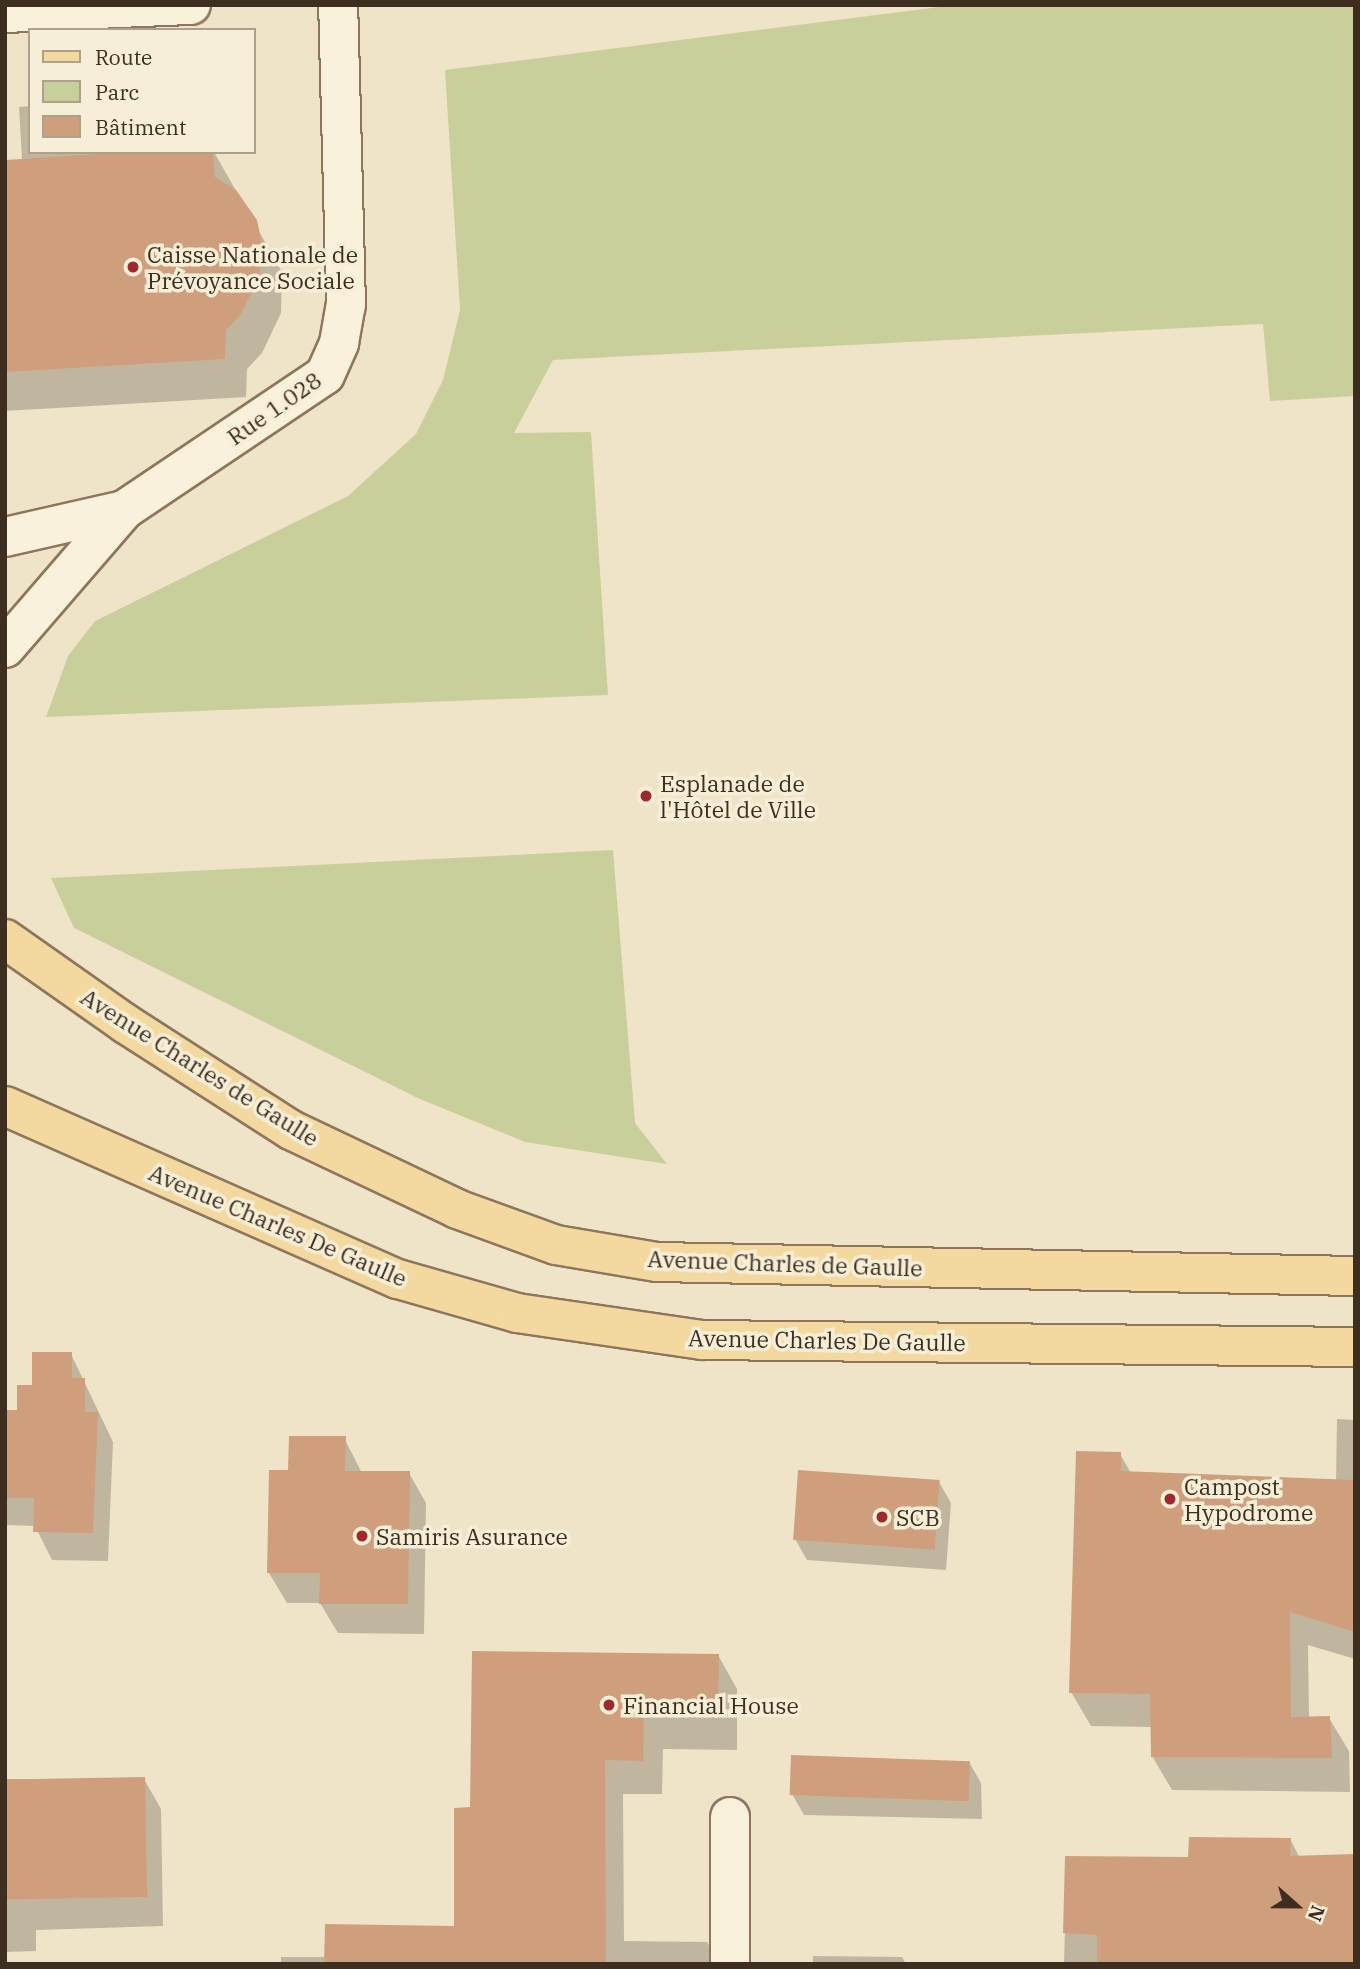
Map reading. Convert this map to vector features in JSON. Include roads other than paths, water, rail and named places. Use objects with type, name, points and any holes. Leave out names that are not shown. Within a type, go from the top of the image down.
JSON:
[{"type":"main road","name":"Avenue Charles de Gaulle","points":[[5,939],[126,1024],[291,1130],[457,1209],[556,1245],[657,1262],[1355,1276]]},
{"type":"main road","name":"Avenue Charles De Gaulle","points":[[5,1106],[398,1279],[517,1313],[702,1340],[1355,1347]]},
{"type":"street","points":[[5,13],[191,5]]},
{"type":"street","name":"Rue 1.028","points":[[5,648],[124,510],[325,375],[339,343],[346,305],[338,5]]},
{"type":"street","name":"Rue 1.028","points":[[5,537],[124,510]]},
{"type":"street","points":[[730,1817],[730,1964]]},
{"type":"place","name":"Caisse Nationale de Prévoyance Sociale","points":[[133,267]]},
{"type":"place","name":"Esplanade de l'Hôtel de Ville","points":[[646,796]]},
{"type":"place","name":"Campost Hypodrome","points":[[1170,1499]]},
{"type":"place","name":"SCB","points":[[882,1517]]},
{"type":"place","name":"Samiris Asurance","points":[[362,1536]]},
{"type":"place","name":"Financial House","points":[[609,1705]]}]
